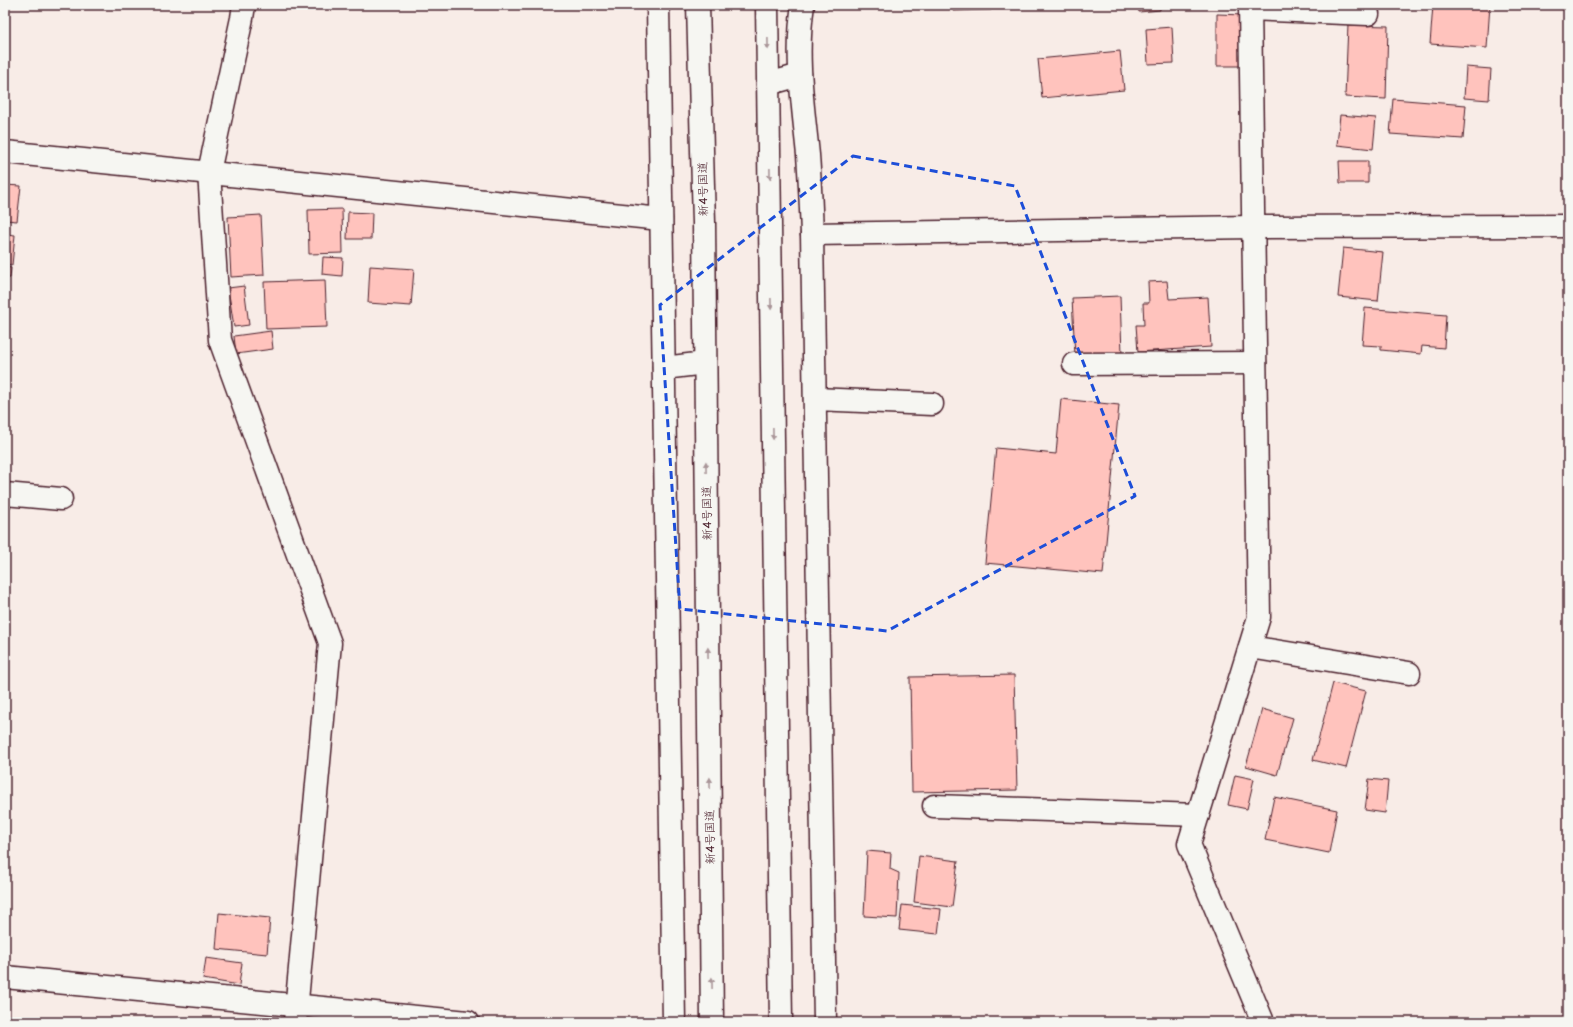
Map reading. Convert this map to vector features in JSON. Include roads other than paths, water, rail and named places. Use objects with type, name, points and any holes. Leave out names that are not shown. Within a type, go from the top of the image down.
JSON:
[{"type":"main road","points":[[244,5],[208,172],[220,340],[330,643],[296,1013]]},
{"type":"main road","points":[[658,5],[674,1022]]},
{"type":"main road","name":"新4号国道","points":[[698,5],[704,223],[712,1022]]},
{"type":"main road","points":[[767,5],[782,1022]]},
{"type":"main road","points":[[803,5],[800,25],[800,75],[808,163],[812,234],[825,1022]]},
{"type":"main road","points":[[1263,1022],[1190,844],[1259,618],[1250,7],[1368,14]]},
{"type":"main road","points":[[768,84],[800,75]]},
{"type":"main road","points":[[5,152],[661,219]]},
{"type":"main road","points":[[812,234],[1253,227],[1568,226]]},
{"type":"main road","points":[[664,368],[705,363]]},
{"type":"main road","points":[[1074,364],[1255,363]]},
{"type":"main road","points":[[815,399],[932,404]]},
{"type":"main road","points":[[5,494],[61,499]]},
{"type":"main road","points":[[1250,647],[1409,673]]},
{"type":"main road","points":[[934,806],[1198,815]]},
{"type":"main road","points":[[5,977],[296,1013],[468,1022]]}]
